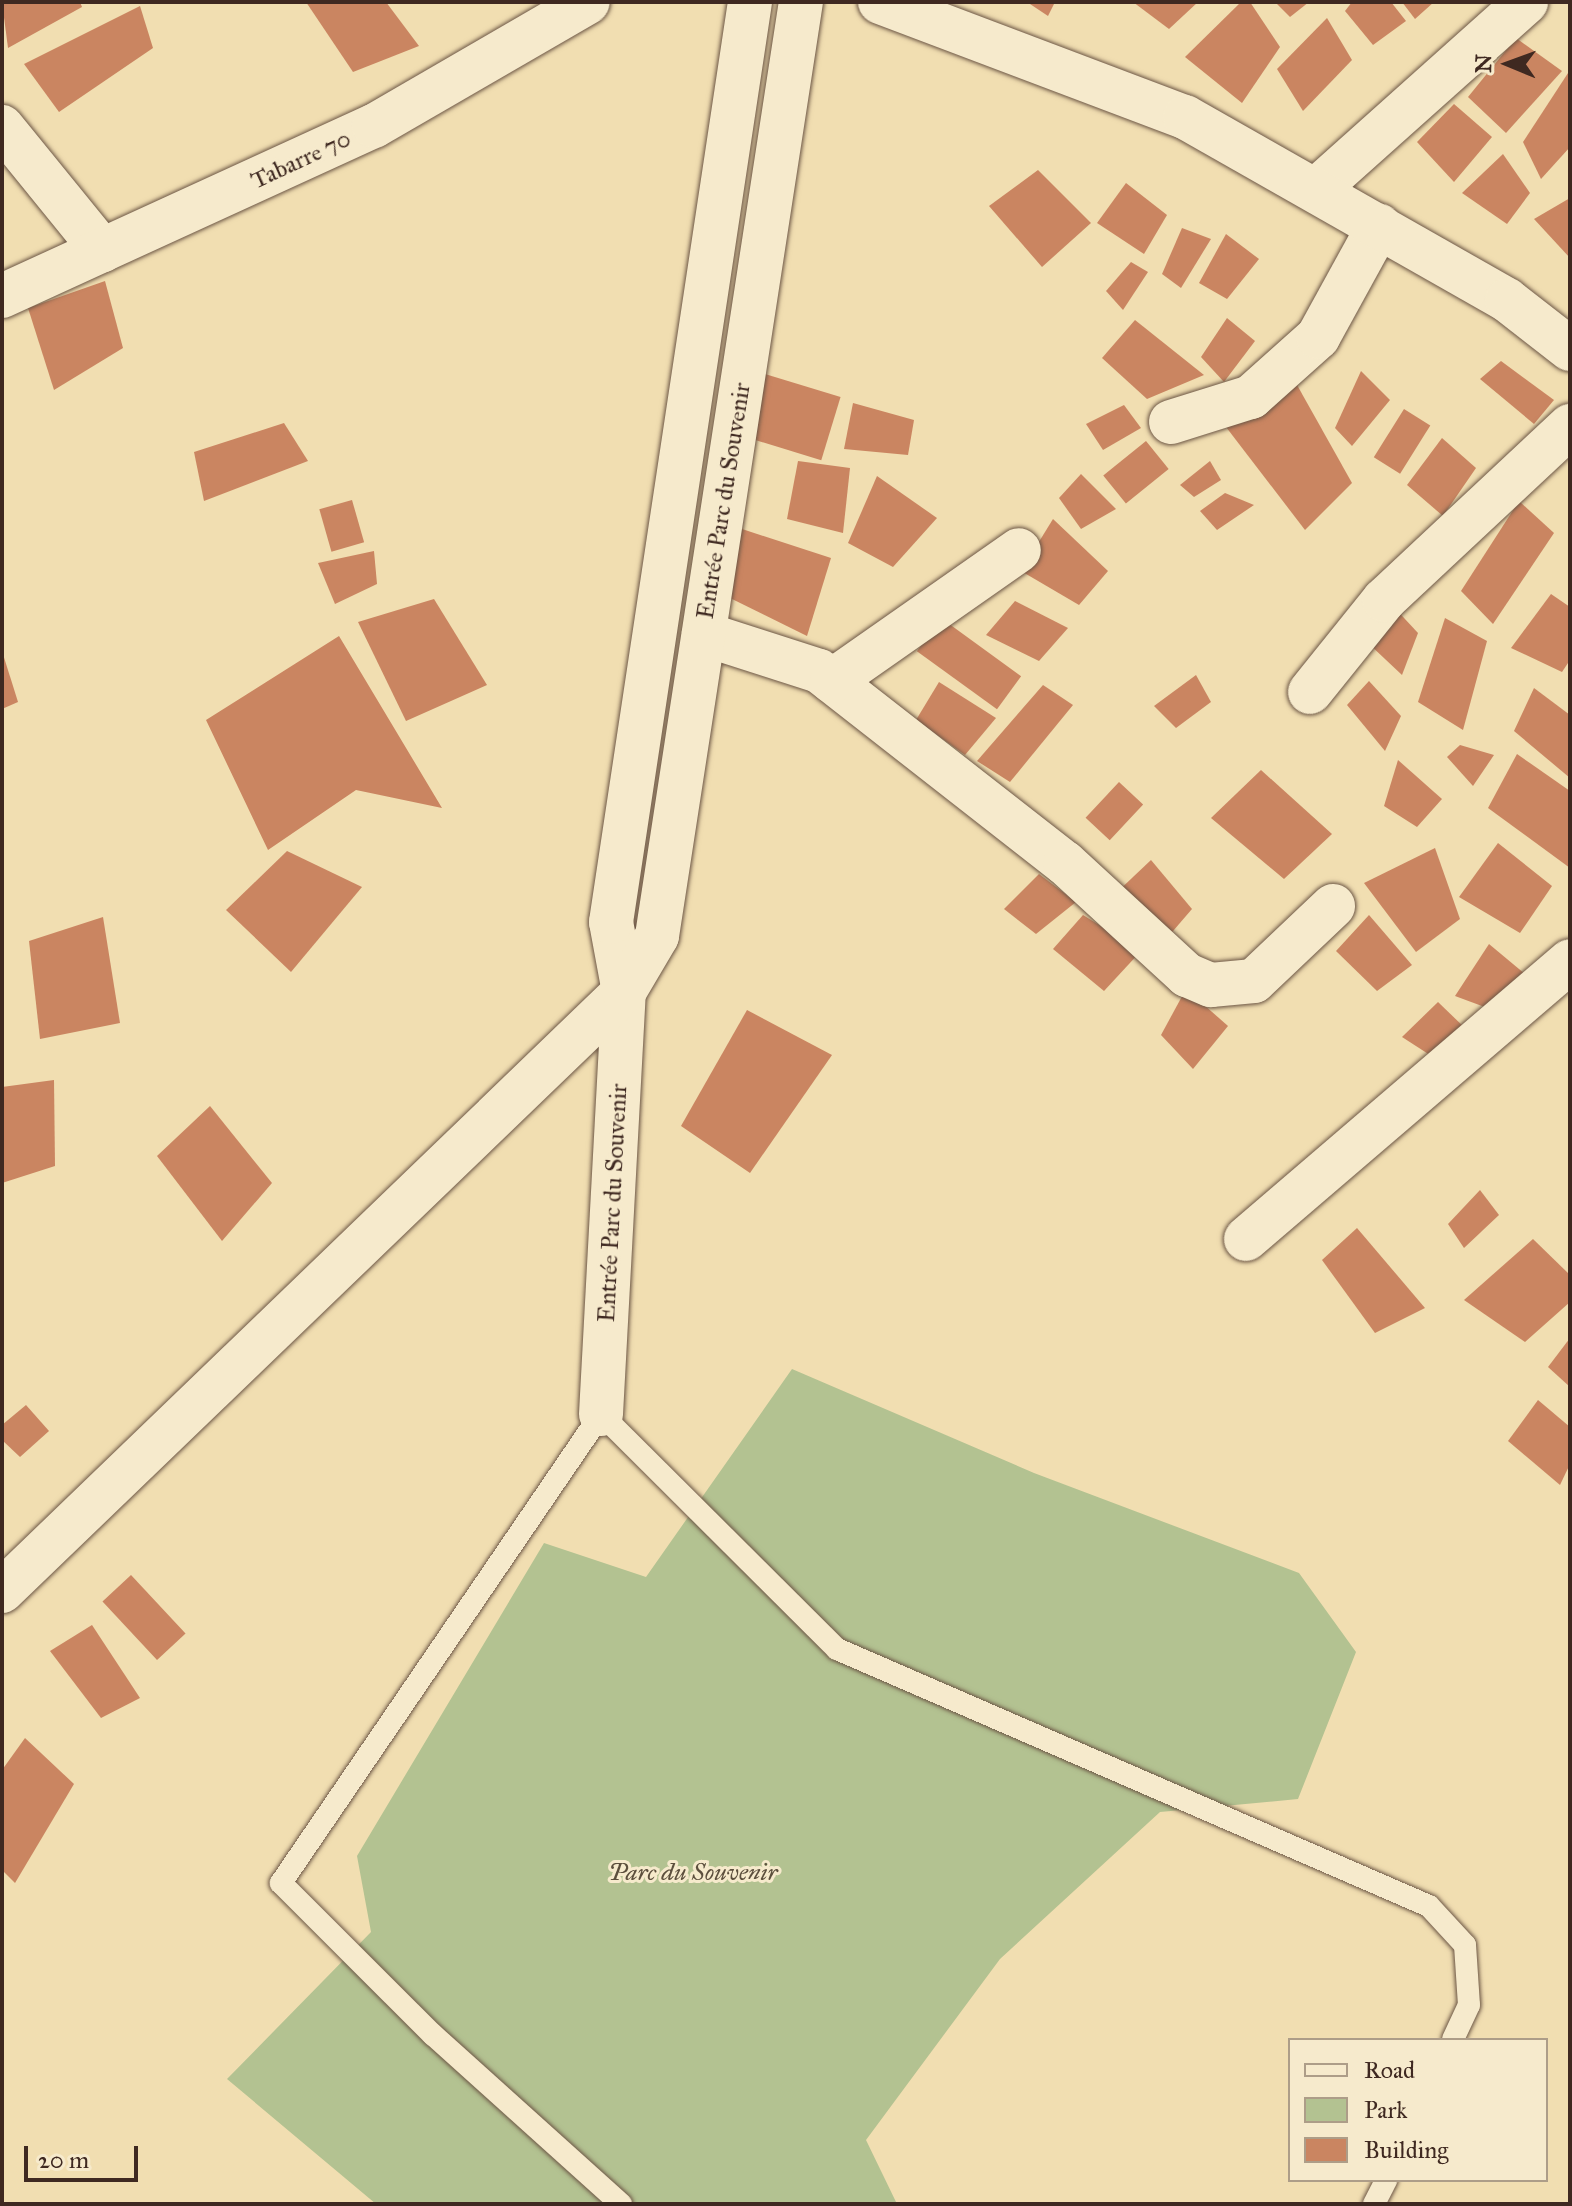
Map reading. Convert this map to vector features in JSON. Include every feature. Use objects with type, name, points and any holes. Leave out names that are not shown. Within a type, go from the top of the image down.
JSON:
[{"type":"street","name":"Tabarre 70","points":[[2,296],[374,126],[588,2]]},
{"type":"street","name":"Entrée Parc du Souvenir","points":[[601,1414],[624,992],[611,922],[750,2]]},
{"type":"street","name":"Entrée Parc du Souvenir","points":[[624,992],[657,936],[801,2]]},
{"type":"street","points":[[880,2],[1185,117],[1507,300],[1570,349]]},
{"type":"street","points":[[1316,190],[1526,2]]},
{"type":"street","points":[[2,127],[102,250]]},
{"type":"street","points":[[1171,422],[1251,397],[1318,337],[1379,226]]},
{"type":"street","points":[[1310,692],[1384,600],[1570,426]]},
{"type":"street","points":[[832,681],[1019,550]]},
{"type":"street","points":[[704,634],[832,681],[1065,863],[1187,975],[1211,985],[1254,981],[1333,906]]},
{"type":"street","points":[[1246,1239],[1570,961]]},
{"type":"street","points":[[2,1591],[624,992]]},
{"type":"lane","points":[[621,2204],[433,2035],[281,1883],[601,1414],[837,1649],[1429,1906],[1465,1945],[1469,2005],[1454,2038]]},
{"type":"lane","points":[[1374,2204],[1385,2182]]},
{"type":"green space","name":"Parc du Souvenir","points":[[792,1369],[1034,1473],[1299,1573],[1356,1652],[1298,1799],[1160,1812],[1000,1959],[866,2140],[897,2204],[376,2204],[227,2079],[371,1932],[357,1856],[544,1543],[646,1577]]},
{"type":"building","points":[[2,2],[80,2],[82,7],[8,48]]},
{"type":"building","points":[[306,2],[386,2],[419,46],[353,72]]},
{"type":"building","points":[[1027,2],[1055,2],[1048,16]]},
{"type":"building","points":[[1133,2],[1198,2],[1169,29]]},
{"type":"building","points":[[1241,2],[1250,2],[1280,47],[1242,103],[1185,57]]},
{"type":"building","points":[[1275,2],[1309,2],[1290,17]]},
{"type":"building","points":[[1352,2],[1391,2],[1406,21],[1373,45],[1345,11]]},
{"type":"building","points":[[1402,2],[1434,2],[1415,19]]},
{"type":"building","points":[[140,6],[153,48],[59,112],[24,64]]},
{"type":"building","points":[[1327,18],[1352,60],[1303,111],[1277,69]]},
{"type":"building","points":[[1516,38],[1562,71],[1506,133],[1468,97]]},
{"type":"building","points":[[1570,70],[1570,147],[1541,179],[1523,142]]},
{"type":"building","points":[[1454,104],[1492,137],[1454,182],[1417,142]]},
{"type":"building","points":[[1503,154],[1530,193],[1507,224],[1462,193]]},
{"type":"building","points":[[1038,170],[1091,223],[1042,267],[989,206]]},
{"type":"building","points":[[1126,183],[1167,215],[1144,254],[1097,223]]},
{"type":"building","points":[[1570,198],[1570,258],[1534,219]]},
{"type":"building","points":[[1182,228],[1211,239],[1181,288],[1162,274]]},
{"type":"building","points":[[1226,234],[1259,259],[1227,299],[1199,283]]},
{"type":"building","points":[[1131,262],[1148,272],[1123,310],[1106,291]]},
{"type":"building","points":[[105,281],[123,348],[54,390],[28,308]]},
{"type":"building","points":[[1227,318],[1255,341],[1224,382],[1201,357]]},
{"type":"building","points":[[1135,320],[1204,375],[1147,399],[1102,358]]},
{"type":"building","points":[[1501,361],[1554,400],[1534,424],[1480,379]]},
{"type":"building","points":[[1361,371],[1390,400],[1352,446],[1335,428]]},
{"type":"building","points":[[765,374],[841,397],[821,460],[746,437]]},
{"type":"building","points":[[1292,376],[1352,483],[1305,530],[1226,427]]},
{"type":"building","points":[[853,403],[914,420],[908,455],[844,449]]},
{"type":"building","points":[[1124,405],[1141,428],[1103,450],[1086,424]]},
{"type":"building","points":[[1404,409],[1430,425],[1400,474],[1374,457]]},
{"type":"building","points":[[284,423],[308,461],[204,501],[194,452]]},
{"type":"building","points":[[1442,438],[1476,468],[1443,516],[1407,485]]},
{"type":"building","points":[[1146,441],[1169,469],[1126,504],[1103,476]]},
{"type":"building","points":[[798,461],[850,468],[843,533],[787,519]]},
{"type":"building","points":[[1210,461],[1221,480],[1194,497],[1180,485]]},
{"type":"building","points":[[1081,474],[1116,509],[1081,529],[1059,498]]},
{"type":"building","points":[[877,476],[937,518],[893,567],[848,543]]},
{"type":"building","points":[[1225,493],[1254,505],[1217,530],[1200,511]]},
{"type":"building","points":[[352,500],[364,542],[331,552],[319,509]]},
{"type":"building","points":[[1519,501],[1554,533],[1493,624],[1461,591]]},
{"type":"building","points":[[1053,519],[1108,571],[1079,605],[1021,571]]},
{"type":"building","points":[[739,528],[831,558],[807,636],[730,598]]},
{"type":"building","points":[[374,551],[377,584],[335,604],[318,563]]},
{"type":"building","points":[[1551,594],[1570,607],[1570,660],[1562,672],[1511,648]]},
{"type":"building","points":[[434,599],[487,685],[406,721],[358,622]]},
{"type":"building","points":[[1015,601],[1068,628],[1039,661],[986,635]]},
{"type":"building","points":[[1391,604],[1418,633],[1402,675],[1368,643]]},
{"type":"building","points":[[941,618],[1021,676],[997,709],[917,651]]},
{"type":"building","points":[[1445,618],[1487,641],[1463,730],[1418,702]]},
{"type":"building","points":[[339,636],[442,808],[356,790],[268,850],[206,720]]},
{"type":"building","points":[[2,651],[18,702],[2,709]]},
{"type":"building","points":[[1196,675],[1211,702],[1176,728],[1154,706]]},
{"type":"building","points":[[1369,681],[1401,716],[1385,751],[1347,705]]},
{"type":"building","points":[[939,682],[996,718],[965,755],[916,720]]},
{"type":"building","points":[[1043,685],[1073,705],[1010,782],[977,761]]},
{"type":"building","points":[[1534,688],[1570,715],[1570,778],[1514,731]]},
{"type":"building","points":[[1460,745],[1494,755],[1473,786],[1447,757]]},
{"type":"building","points":[[1517,754],[1570,791],[1570,868],[1488,808]]},
{"type":"building","points":[[1398,760],[1442,799],[1417,827],[1384,806]]},
{"type":"building","points":[[1261,770],[1332,834],[1284,879],[1211,818]]},
{"type":"building","points":[[1119,782],[1143,805],[1110,840],[1086,818]]},
{"type":"building","points":[[1498,843],[1552,886],[1520,933],[1459,897]]},
{"type":"building","points":[[1435,848],[1460,919],[1416,952],[1364,883]]},
{"type":"building","points":[[287,851],[362,887],[291,972],[226,910]]},
{"type":"building","points":[[1151,860],[1192,909],[1167,938],[1114,895]]},
{"type":"building","points":[[1039,874],[1076,902],[1036,934],[1004,909]]},
{"type":"building","points":[[1083,915],[1141,951],[1104,991],[1053,949]]},
{"type":"building","points":[[1369,915],[1412,965],[1377,991],[1336,951]]},
{"type":"building","points":[[103,917],[120,1023],[40,1039],[29,941]]},
{"type":"building","points":[[1489,944],[1525,974],[1490,1009],[1455,996]]},
{"type":"building","points":[[1186,989],[1228,1026],[1193,1069],[1161,1035]]},
{"type":"building","points":[[1438,1002],[1466,1029],[1433,1057],[1402,1037]]},
{"type":"building","points":[[747,1010],[832,1055],[750,1173],[681,1126]]},
{"type":"building","points":[[54,1080],[55,1166],[2,1183],[2,1087]]},
{"type":"building","points":[[210,1106],[272,1183],[222,1241],[157,1156]]},
{"type":"building","points":[[1480,1190],[1499,1215],[1464,1248],[1448,1224]]},
{"type":"building","points":[[1357,1228],[1425,1308],[1375,1333],[1322,1260]]},
{"type":"building","points":[[1533,1239],[1570,1275],[1570,1302],[1525,1342],[1464,1300]]},
{"type":"building","points":[[1570,1338],[1570,1387],[1548,1367]]},
{"type":"building","points":[[1538,1400],[1570,1427],[1570,1464],[1560,1485],[1508,1441]]},
{"type":"building","points":[[26,1405],[49,1431],[20,1457],[2,1440],[2,1425]]},
{"type":"building","points":[[131,1575],[186,1634],[157,1660],[102,1602]]},
{"type":"building","points":[[92,1625],[140,1698],[101,1718],[50,1651]]},
{"type":"building","points":[[25,1738],[74,1784],[15,1883],[2,1870],[2,1770]]}]
